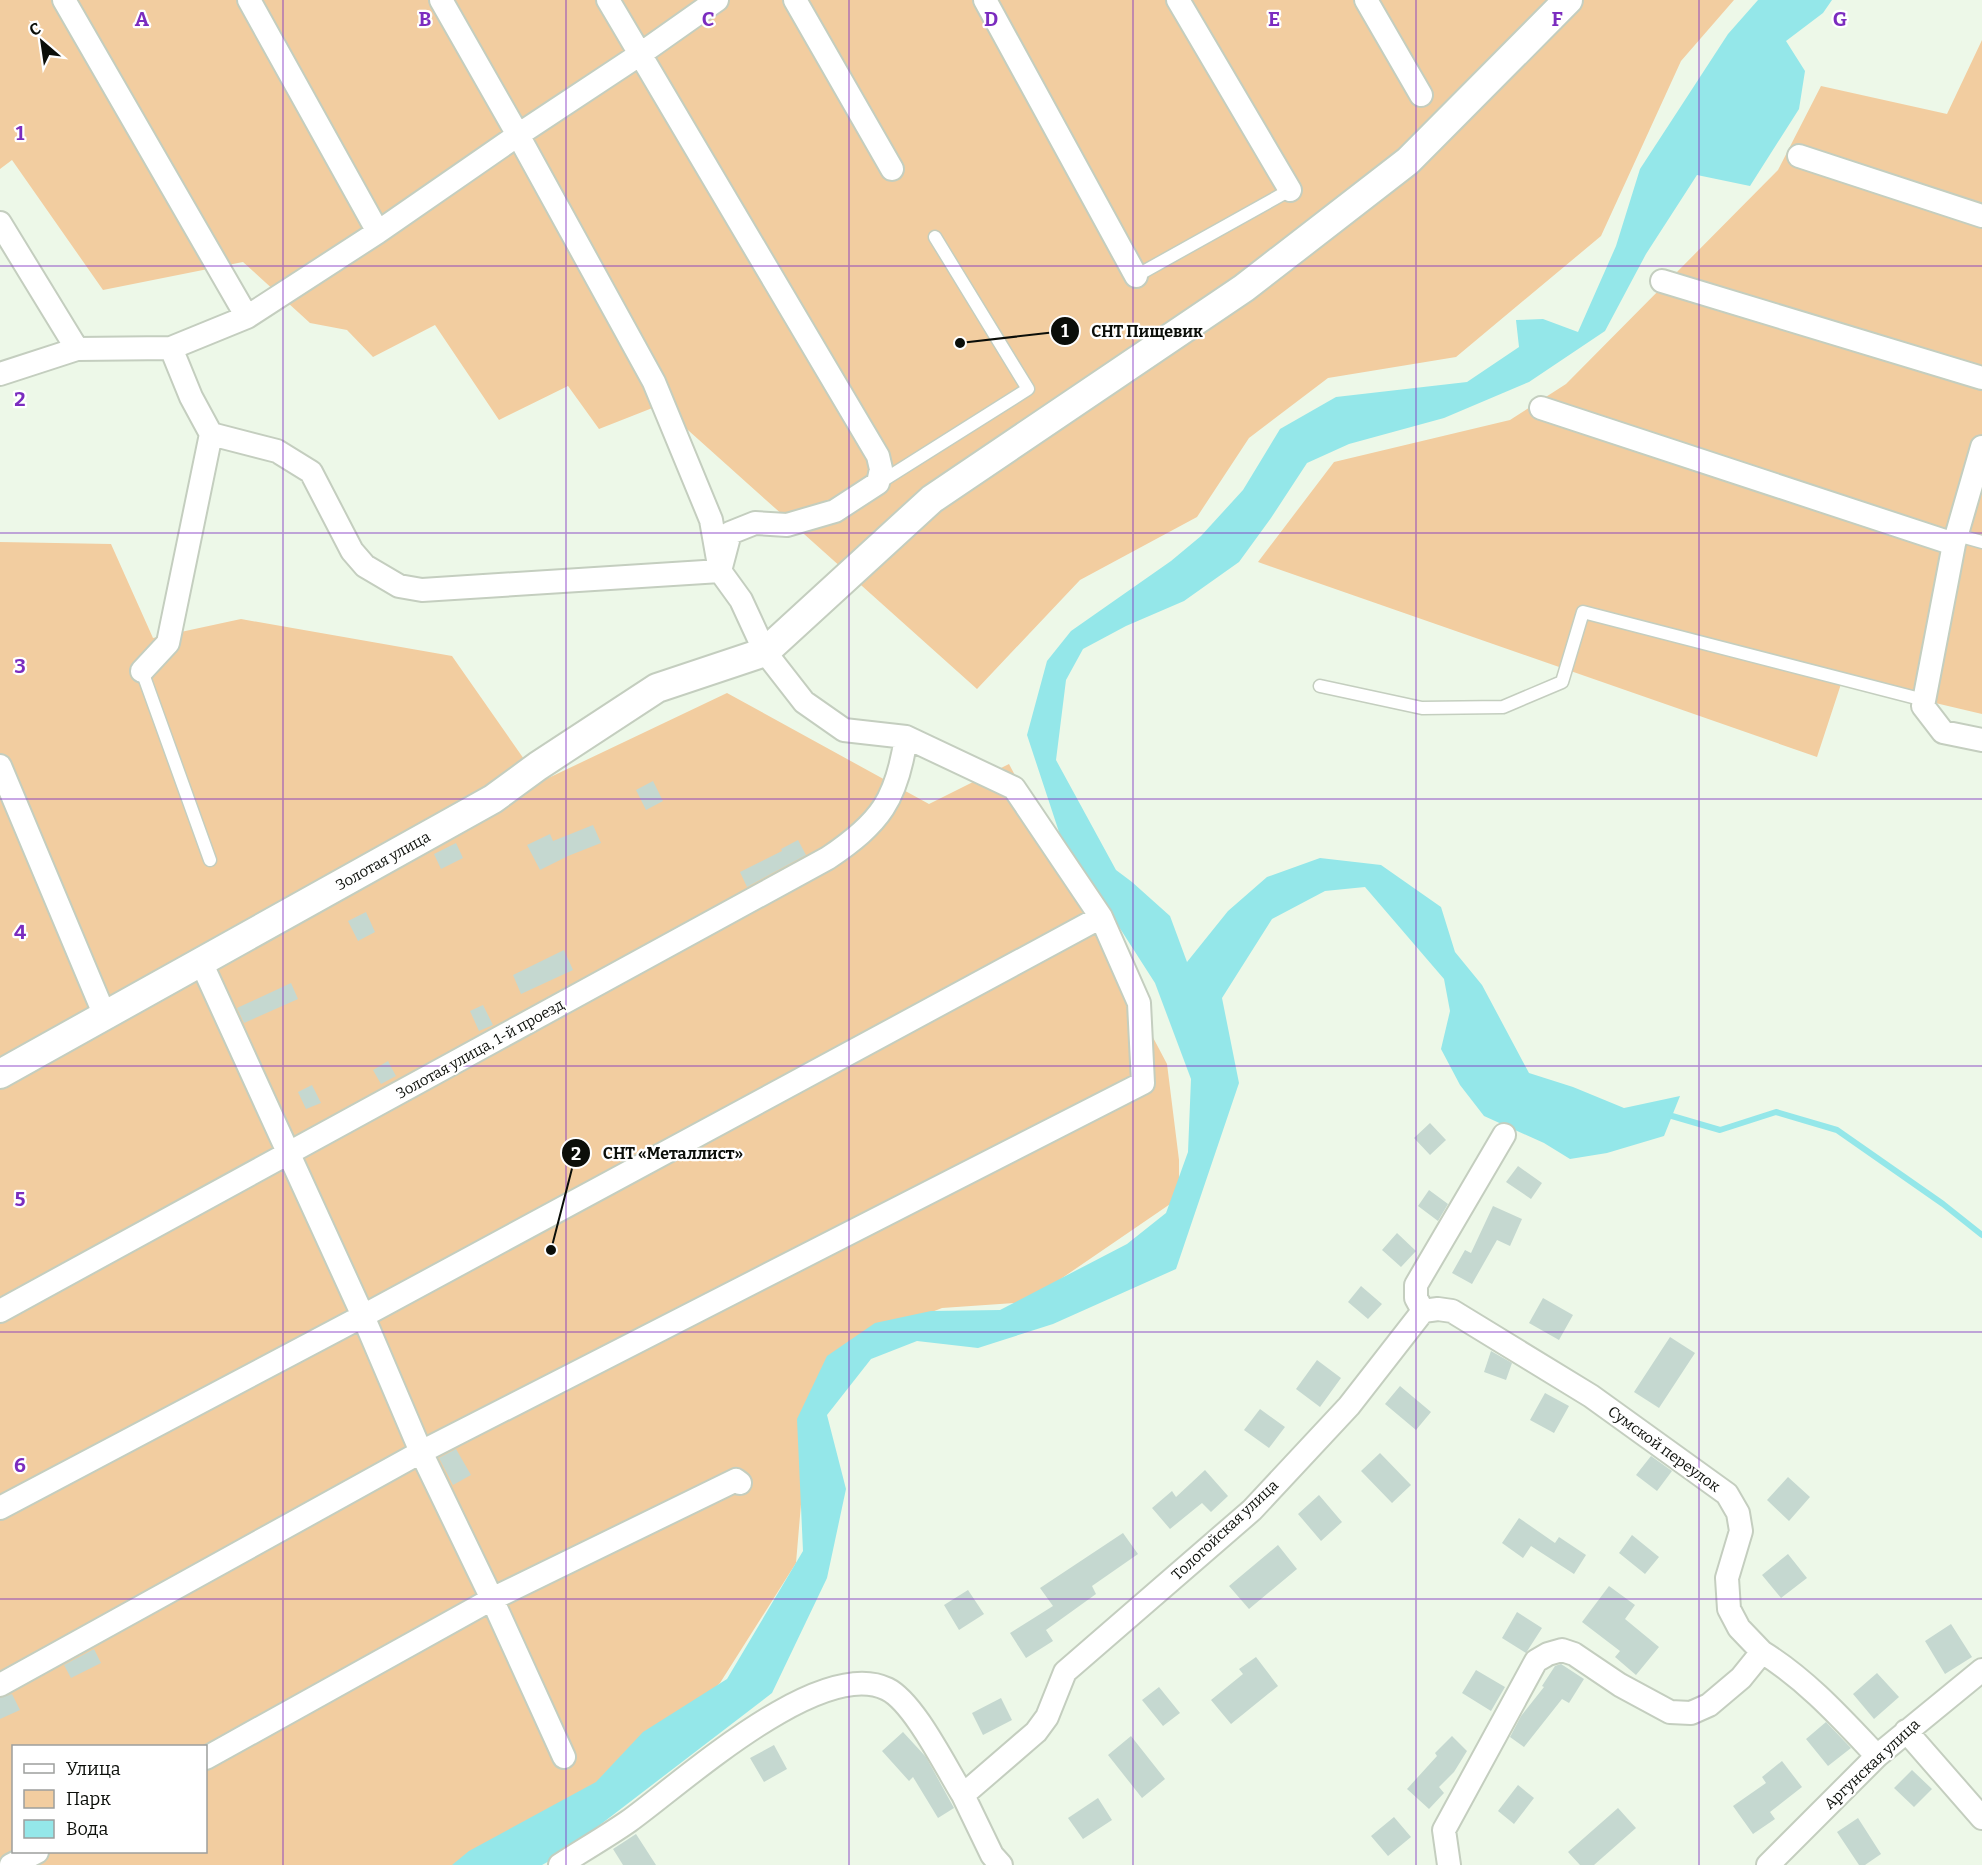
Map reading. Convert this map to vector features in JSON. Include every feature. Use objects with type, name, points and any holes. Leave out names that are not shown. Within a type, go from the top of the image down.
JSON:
[{"type":"street","points":[[64,0],[247,317]]},
{"type":"street","points":[[249,0],[378,232]]},
{"type":"street","points":[[0,1685],[421,1452],[1143,1083],[1139,1003],[1101,917],[1014,788],[906,737],[844,730],[804,702],[765,652],[741,600],[720,571],[711,520],[654,382],[441,0]]},
{"type":"street","points":[[608,0],[878,456],[882,469],[878,483],[836,511],[787,525],[755,522],[730,533],[720,571]]},
{"type":"street","points":[[0,374],[77,349],[171,348],[247,317],[378,232],[717,0]]},
{"type":"street","points":[[795,0],[892,170]]},
{"type":"street","points":[[985,0],[1136,276]]},
{"type":"street","points":[[1178,0],[1290,190]]},
{"type":"street","points":[[1366,0],[1421,95]]},
{"type":"street","points":[[765,652],[932,499],[1244,288],[1408,161],[1568,0]]},
{"type":"street","points":[[1799,156],[1982,216]]},
{"type":"street","points":[[0,223],[77,349]]},
{"type":"street","points":[[1662,281],[1982,378]]},
{"type":"street","points":[[142,671],[168,643],[211,434],[191,397],[171,348]]},
{"type":"street","points":[[1541,408],[1955,540]]},
{"type":"street","points":[[211,434],[277,452],[311,472],[352,551],[365,566],[399,586],[422,590],[720,571]]},
{"type":"street","points":[[1982,447],[1955,540],[1923,706],[1943,732],[1982,740]]},
{"type":"street","name":"Золотая улица","points":[[0,1074],[493,799],[538,766],[657,688],[765,652]]},
{"type":"street","name":"Золотая улица, 1-й проезд","points":[[0,1311],[828,858],[874,822],[894,788],[902,763],[906,737]]},
{"type":"street","points":[[0,766],[105,1016]]},
{"type":"street","points":[[0,1508],[363,1316],[1101,917]]},
{"type":"street","points":[[201,962],[363,1316],[421,1452],[492,1599],[564,1757]]},
{"type":"street","points":[[1423,1311],[1416,1298],[1416,1285],[1504,1135]]},
{"type":"street","name":"Сумской переулок","points":[[1423,1311],[1438,1309],[1452,1311],[1591,1396],[1727,1494],[1738,1513],[1741,1531],[1727,1578],[1729,1609],[1739,1628],[1762,1652],[1786,1667],[1825,1701],[1877,1756]]},
{"type":"street","name":"Тологойская улица","points":[[963,1795],[1036,1732],[1047,1717],[1065,1672],[1260,1501],[1350,1406],[1423,1311]]},
{"type":"street","points":[[207,1757],[492,1599],[736,1480],[740,1483]]},
{"type":"street","points":[[1449,1865],[1444,1830],[1536,1661],[1562,1650],[1574,1654],[1620,1685],[1670,1712],[1691,1713],[1709,1705],[1741,1678],[1762,1652]]},
{"type":"street","name":"Аргунская улица","points":[[1768,1865],[1877,1756],[1982,1670]]},
{"type":"street","points":[[560,1865],[628,1821],[732,1742],[811,1695],[862,1682],[887,1689],[904,1703],[963,1795],[990,1862]]},
{"type":"street","points":[[1906,1731],[1982,1818]]},
{"type":"street","points":[[11,1865],[33,1853]]},
{"type":"lane","points":[[1136,276],[1290,190]]},
{"type":"lane","points":[[878,483],[1028,389],[935,237]]},
{"type":"lane","points":[[1955,540],[1982,542]]},
{"type":"lane","points":[[1320,686],[1422,708],[1503,707],[1562,682],[1583,612],[1924,700]]},
{"type":"lane","points":[[142,671],[210,860]]},
{"type":"green space","points":[[0,0],[1734,0],[1681,61],[1601,236],[1456,357],[1328,378],[1249,438],[1197,517],[1080,580],[977,689],[660,405],[599,429],[568,386],[499,420],[435,325],[373,357],[347,330],[310,323],[243,262],[103,290],[12,160],[0,169]]},
{"type":"green space","points":[[1982,40],[1982,714],[1842,681],[1817,757],[1258,562],[1334,462],[1510,420],[1566,384],[1778,170],[1821,86],[1947,114]]},
{"type":"green space","points":[[0,542],[111,544],[153,638],[241,619],[452,656],[540,782],[727,693],[929,804],[1009,764],[1167,1064],[1179,1160],[1179,1198],[1027,1302],[942,1308],[853,1343],[805,1457],[796,1563],[720,1683],[651,1745],[477,1865],[0,1865]]},
{"type":"water","points":[[1758,0],[1832,0],[1823,13],[1786,41],[1805,71],[1799,109],[1750,186],[1697,175],[1646,254],[1605,331],[1529,382],[1444,418],[1349,444],[1307,463],[1239,562],[1184,601],[1126,626],[1083,649],[1066,680],[1056,760],[1116,870],[1170,916],[1187,962],[1228,911],[1267,877],[1320,858],[1381,865],[1441,907],[1455,952],[1482,985],[1529,1073],[1573,1087],[1624,1108],[1680,1096],[1664,1136],[1607,1153],[1570,1159],[1544,1143],[1484,1116],[1460,1085],[1441,1049],[1450,1011],[1444,979],[1365,887],[1325,891],[1272,919],[1222,998],[1239,1083],[1176,1269],[1053,1324],[978,1348],[917,1341],[871,1359],[827,1415],[846,1489],[827,1578],[772,1693],[562,1854],[542,1865],[452,1865],[469,1851],[596,1782],[643,1732],[727,1679],[803,1551],[797,1419],[827,1356],[875,1323],[931,1311],[1000,1310],[1127,1244],[1166,1213],[1188,1152],[1191,1079],[1155,983],[1060,835],[1027,735],[1047,661],[1071,631],[1171,561],[1201,536],[1243,490],[1280,429],[1336,397],[1467,382],[1519,347],[1516,320],[1543,319],[1578,332],[1616,246],[1640,169],[1728,34]]},
{"type":"building","points":[[653,781],[663,801],[646,810],[636,790]]},
{"type":"building","points":[[593,825],[601,843],[540,870],[527,845],[550,834],[553,841]]},
{"type":"building","points":[[798,840],[806,855],[747,887],[740,872],[782,851],[781,849]]},
{"type":"building","points":[[456,843],[463,858],[441,869],[434,854]]},
{"type":"building","points":[[366,912],[375,932],[358,941],[348,921]]},
{"type":"building","points":[[564,950],[573,970],[521,994],[513,975]]},
{"type":"building","points":[[291,983],[298,999],[244,1023],[237,1008]]},
{"type":"building","points":[[483,1005],[493,1025],[479,1031],[470,1011]]},
{"type":"building","points":[[388,1061],[396,1076],[381,1084],[373,1070]]},
{"type":"building","points":[[312,1085],[321,1103],[306,1109],[298,1092]]},
{"type":"building","points":[[1430,1123],[1446,1140],[1430,1155],[1414,1138]]},
{"type":"building","points":[[1518,1166],[1542,1183],[1531,1199],[1506,1182]]},
{"type":"building","points":[[1429,1190],[1448,1204],[1438,1221],[1418,1206]]},
{"type":"building","points":[[1493,1206],[1522,1219],[1510,1246],[1497,1240],[1472,1284],[1452,1273],[1465,1250],[1471,1253]]},
{"type":"building","points":[[1397,1233],[1416,1251],[1401,1267],[1382,1250]]},
{"type":"building","points":[[1361,1286],[1382,1304],[1368,1319],[1348,1302]]},
{"type":"building","points":[[1543,1298],[1573,1315],[1559,1340],[1529,1323]]},
{"type":"building","points":[[1670,1337],[1695,1353],[1659,1408],[1634,1392]]},
{"type":"building","points":[[1491,1351],[1512,1363],[1506,1380],[1484,1372]]},
{"type":"building","points":[[1317,1360],[1341,1378],[1320,1407],[1296,1389]]},
{"type":"building","points":[[1400,1386],[1431,1412],[1416,1430],[1385,1404]]},
{"type":"building","points":[[1545,1393],[1569,1406],[1554,1433],[1530,1420]]},
{"type":"building","points":[[1260,1409],[1285,1427],[1269,1448],[1244,1430]]},
{"type":"building","points":[[456,1449],[471,1475],[453,1485],[439,1458]]},
{"type":"building","points":[[1380,1453],[1411,1485],[1392,1503],[1361,1471]]},
{"type":"building","points":[[1651,1456],[1672,1471],[1657,1491],[1636,1475]]},
{"type":"building","points":[[1205,1470],[1228,1496],[1211,1512],[1202,1503],[1170,1529],[1152,1508],[1172,1491],[1176,1497]]},
{"type":"building","points":[[1788,1477],[1810,1497],[1789,1521],[1767,1500]]},
{"type":"building","points":[[1319,1495],[1342,1522],[1321,1541],[1298,1514]]},
{"type":"building","points":[[1519,1518],[1555,1543],[1559,1537],[1586,1555],[1574,1574],[1531,1546],[1523,1558],[1502,1543]]},
{"type":"building","points":[[1123,1533],[1138,1554],[1092,1586],[1096,1594],[1046,1630],[1053,1641],[1026,1658],[1010,1633],[1053,1606],[1040,1588]]},
{"type":"building","points":[[1632,1535],[1659,1557],[1645,1574],[1619,1553]]},
{"type":"building","points":[[1278,1545],[1297,1569],[1249,1609],[1229,1586]]},
{"type":"building","points":[[1788,1554],[1807,1578],[1781,1598],[1762,1575]]},
{"type":"building","points":[[1609,1586],[1635,1605],[1625,1619],[1659,1647],[1636,1675],[1615,1657],[1620,1651],[1582,1622]]},
{"type":"building","points":[[968,1590],[984,1614],[959,1630],[944,1605]]},
{"type":"building","points":[[1517,1612],[1542,1628],[1526,1653],[1502,1638]]},
{"type":"building","points":[[1951,1624],[1972,1657],[1945,1674],[1925,1641]]},
{"type":"building","points":[[94,1649],[101,1663],[71,1678],[64,1665]]},
{"type":"building","points":[[1256,1657],[1278,1686],[1231,1724],[1211,1700],[1243,1674],[1239,1669]]},
{"type":"building","points":[[1561,1664],[1584,1679],[1569,1703],[1562,1699],[1524,1747],[1510,1737],[1521,1716],[1544,1687],[1542,1686],[1555,1666]]},
{"type":"building","points":[[1476,1670],[1505,1687],[1491,1711],[1462,1693]]},
{"type":"building","points":[[1877,1673],[1899,1697],[1874,1719],[1853,1694]]},
{"type":"building","points":[[1159,1687],[1180,1713],[1163,1726],[1142,1700]]},
{"type":"building","points":[[12,1694],[20,1710],[0,1719],[0,1698]]},
{"type":"building","points":[[1001,1698],[1012,1720],[983,1735],[972,1713]]},
{"type":"building","points":[[1826,1722],[1851,1748],[1828,1766],[1806,1739]]},
{"type":"building","points":[[903,1732],[926,1757],[954,1808],[938,1818],[913,1777],[909,1781],[882,1751]]},
{"type":"building","points":[[1131,1736],[1165,1779],[1142,1798],[1108,1755]]},
{"type":"building","points":[[1452,1736],[1467,1751],[1454,1772],[1439,1787],[1444,1793],[1429,1809],[1407,1789],[1437,1756],[1435,1753]]},
{"type":"building","points":[[774,1745],[787,1769],[764,1782],[750,1758]]},
{"type":"building","points":[[1782,1761],[1802,1787],[1770,1812],[1775,1819],[1753,1834],[1733,1806],[1766,1783],[1762,1777]]},
{"type":"building","points":[[1912,1770],[1932,1789],[1914,1807],[1894,1788]]},
{"type":"building","points":[[1518,1785],[1534,1798],[1514,1824],[1498,1811]]},
{"type":"building","points":[[1098,1798],[1112,1820],[1083,1839],[1068,1818]]},
{"type":"building","points":[[1618,1808],[1636,1828],[1594,1865],[1580,1865],[1568,1852]]},
{"type":"building","points":[[1394,1817],[1411,1837],[1388,1856],[1371,1836]]},
{"type":"building","points":[[1858,1818],[1881,1854],[1865,1865],[1859,1865],[1837,1832]]},
{"type":"building","points":[[636,1834],[656,1865],[623,1865],[613,1849]]},
{"type":"waterway","points":[[1672,1116],[1720,1130],[1776,1112],[1837,1130],[1943,1204],[1982,1235]]},
{"type":"place","name":"СНТ Пищевик","points":[[960,343]]},
{"type":"place","name":"СНТ «Металлист»","points":[[551,1250]]}]
